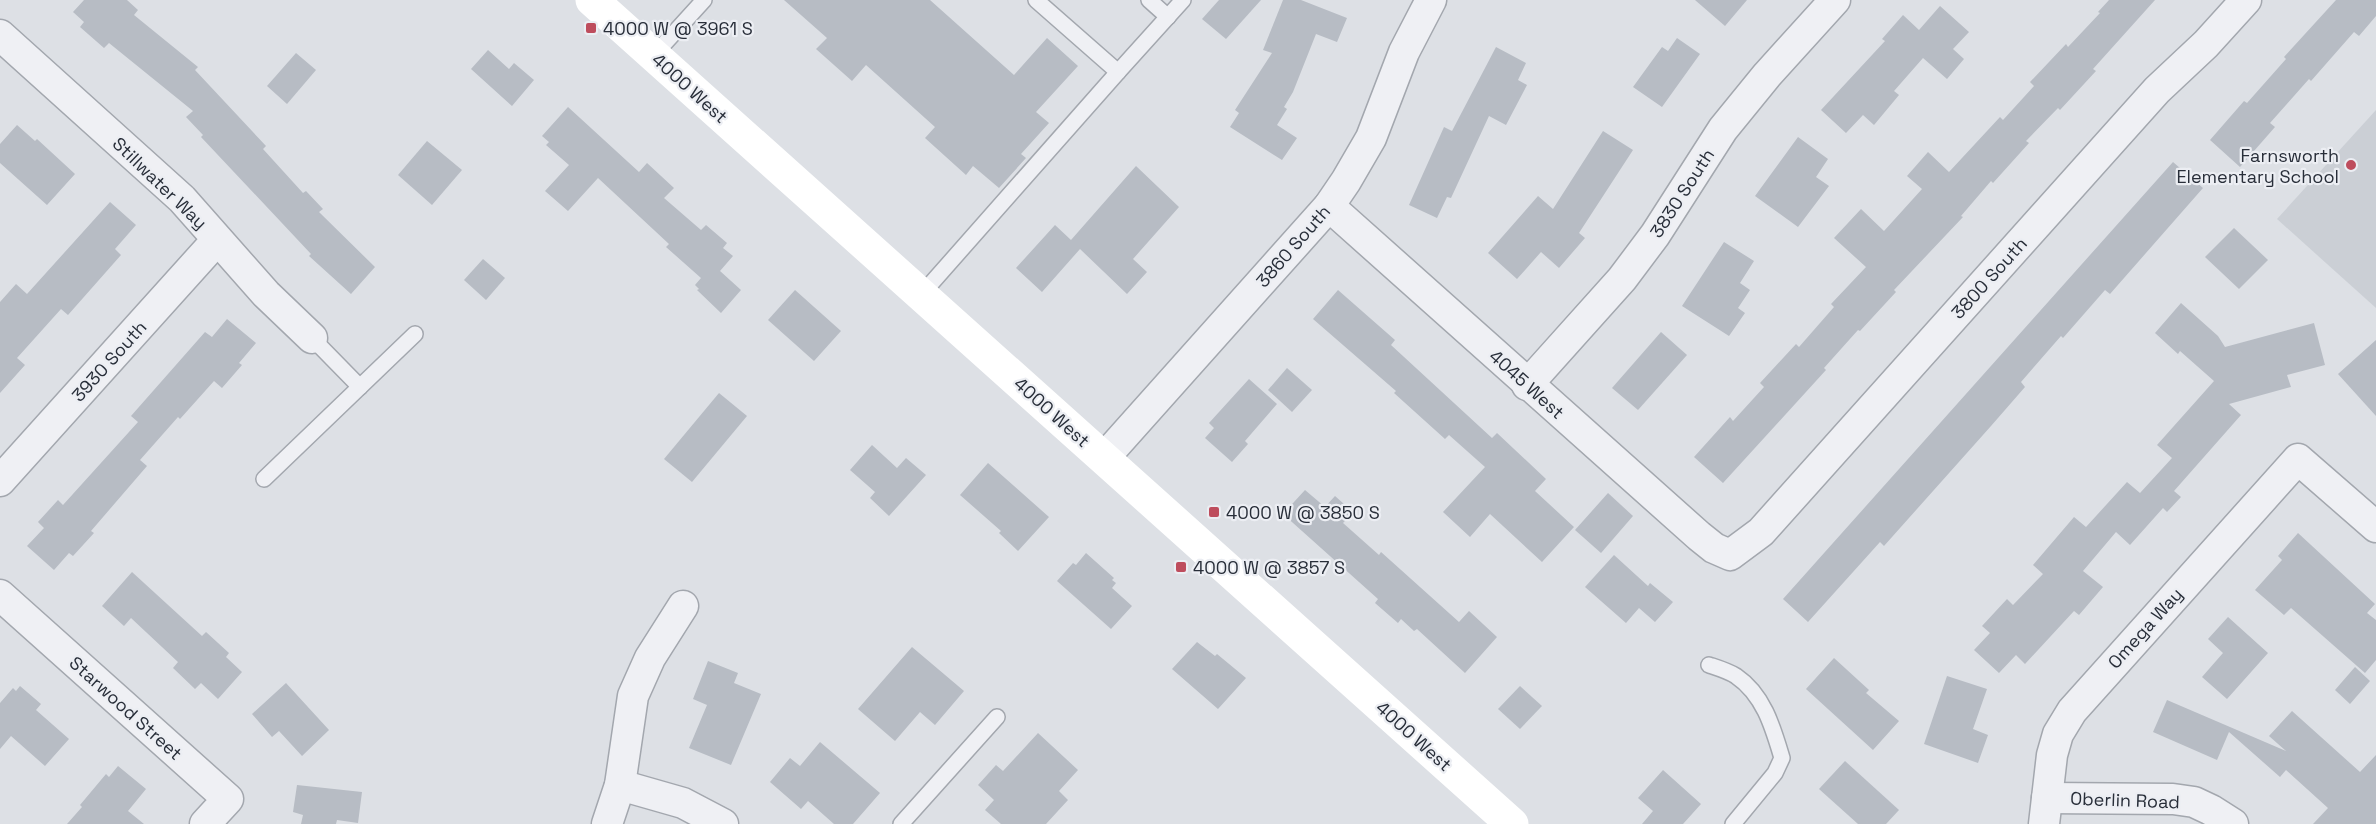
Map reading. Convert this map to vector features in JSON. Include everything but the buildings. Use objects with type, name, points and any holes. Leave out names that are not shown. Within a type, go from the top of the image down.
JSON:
[{"type":"street","name":"4000 West","points":[[592,0],[1512,824]]},
{"type":"street","name":"3860 South","points":[[1104,458],[1329,206],[1371,138],[1404,51],[1431,0]]},
{"type":"street","name":"3830 South","points":[[1527,385],[1622,279],[1655,235],[1723,129],[1767,75],[1835,0]]},
{"type":"street","name":"3800 South","points":[[1730,555],[1761,532],[2157,90],[2206,44],[2246,0]]},
{"type":"street","name":"Stillwater Way","points":[[0,35],[182,199],[266,294],[312,338]]},
{"type":"street","name":"4045 West","points":[[1329,206],[1699,536],[1714,548],[1730,555]]},
{"type":"street","name":"3930 South","points":[[0,481],[217,240]]},
{"type":"street","name":"Omega Way","points":[[2046,811],[2052,755],[2058,734],[2072,711],[2298,459],[2376,527]]},
{"type":"street","name":"Starwood Street","points":[[0,595],[228,799],[205,824]]},
{"type":"street","points":[[607,824],[620,785],[633,696],[650,657],[683,606]]},
{"type":"street","points":[[620,785],[683,803],[723,824]]},
{"type":"street","name":"Oberlin Road","points":[[2046,811],[2173,799],[2194,802],[2234,824]]},
{"type":"lane","points":[[654,55],[704,0]]},
{"type":"lane","points":[[1036,0],[1118,72]]},
{"type":"lane","points":[[1149,0],[1168,17]]},
{"type":"lane","points":[[921,295],[1183,0]]},
{"type":"lane","points":[[264,479],[415,334]]},
{"type":"lane","points":[[312,338],[360,387]]},
{"type":"lane","points":[[1709,665],[1735,675],[1753,690],[1770,721],[1782,758],[1775,773],[1733,824]]},
{"type":"lane","points":[[901,824],[997,717]]},
{"type":"shaded area","name":"Farnsworth Elementary School","points":[[2376,110],[2376,308],[2277,219]]},
{"type":"place","name":"4000 W @ 3961 S","points":[[591,28]]},
{"type":"place","name":"Farnsworth Elementary School","points":[[2351,165]]},
{"type":"place","name":"4000 W @ 3850 S","points":[[1214,512]]},
{"type":"place","name":"4000 W @ 3857 S","points":[[1181,567]]}]
